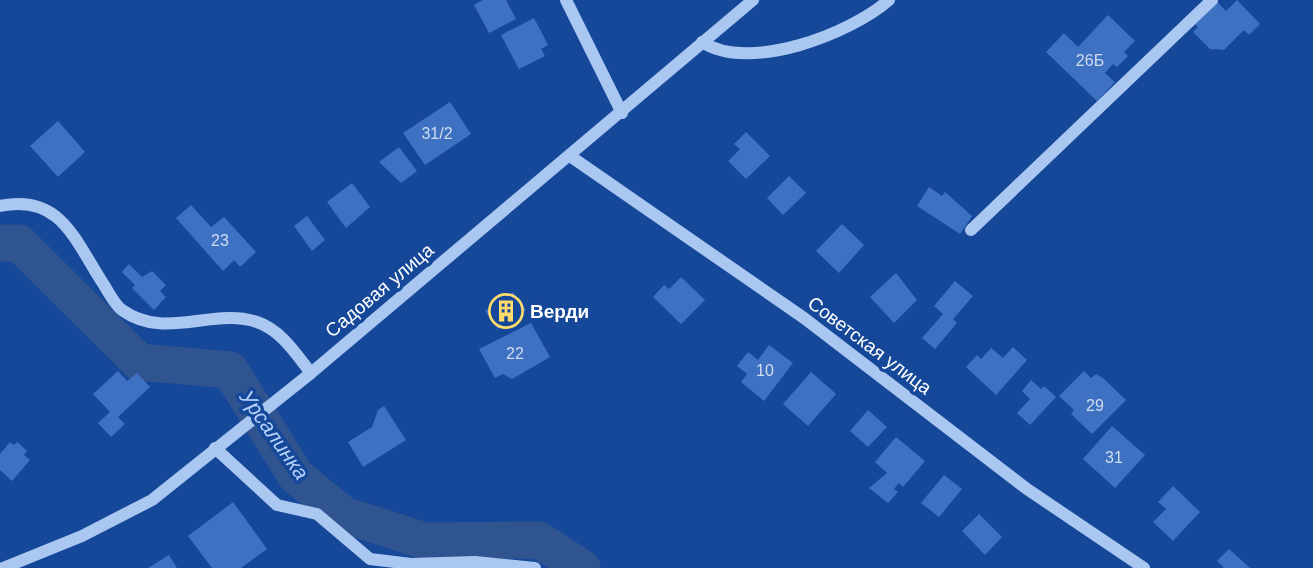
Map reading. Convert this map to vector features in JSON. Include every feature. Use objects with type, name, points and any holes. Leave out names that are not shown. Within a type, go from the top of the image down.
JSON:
[{"type":"street","points":[[566,0],[622,113]]},
{"type":"street","name":"Садовая улица","points":[[3,568],[82,536],[152,500],[310,373],[753,0]]},
{"type":"street","points":[[702,42],[717,52],[747,54],[788,47],[859,21],[889,0]]},
{"type":"street","points":[[971,230],[1212,0]]},
{"type":"street","name":"Советская улица","points":[[570,156],[804,318],[1027,489],[1144,568]]},
{"type":"street","points":[[0,206],[17,203],[39,205],[58,217],[121,310],[143,321],[172,326],[233,317],[259,323],[286,342],[310,373]]},
{"type":"street","points":[[215,449],[277,505],[317,514],[370,559],[411,564],[475,562],[535,568]]},
{"type":"building","points":[[483,0],[506,0],[516,19],[489,33],[474,5]]},
{"type":"building","points":[[1237,0],[1260,24],[1249,35],[1244,30],[1224,50],[1210,49],[1193,32],[1198,27],[1195,24],[1217,2],[1226,11]]},
{"type":"building","points":[[1108,15],[1135,41],[1124,52],[1128,56],[1117,67],[1113,64],[1105,73],[1115,82],[1097,101],[1046,52],[1064,33],[1078,47]]},
{"type":"building","points":[[534,18],[548,45],[541,49],[545,56],[519,69],[501,35]]},
{"type":"building","points":[[450,102],[471,134],[425,165],[403,133]]},
{"type":"building","points":[[58,121],[85,152],[58,177],[30,146]]},
{"type":"building","points":[[746,132],[770,156],[746,179],[728,161],[740,149],[734,144]]},
{"type":"building","points":[[399,147],[417,171],[401,183],[379,162]]},
{"type":"building","points":[[789,176],[806,193],[783,215],[767,198]]},
{"type":"building","points":[[352,183],[370,207],[346,228],[327,202]]},
{"type":"building","points":[[929,187],[942,196],[945,192],[972,216],[960,234],[917,206]]},
{"type":"building","points":[[191,205],[211,227],[224,217],[256,252],[240,267],[234,260],[223,271],[176,218]]},
{"type":"building","points":[[307,216],[325,240],[312,251],[294,226]]},
{"type":"building","points":[[842,224],[864,245],[839,273],[816,251]]},
{"type":"building","points":[[129,264],[142,277],[152,271],[166,285],[160,291],[166,297],[154,310],[132,288],[135,285],[122,272]]},
{"type":"building","points":[[896,273],[917,300],[894,323],[870,297]]},
{"type":"building","points":[[681,277],[705,300],[681,324],[653,297],[664,285],[669,289]]},
{"type":"building","points":[[955,281],[973,296],[953,319],[957,323],[935,349],[922,338],[943,314],[934,306]]},
{"type":"building","name":"Верди","points":[[513,292],[526,310],[498,329],[485,311]]},
{"type":"building","points":[[531,323],[550,357],[512,379],[503,374],[495,378],[479,349]]},
{"type":"building","points":[[769,345],[793,363],[764,401],[741,382],[747,374],[737,366],[748,352],[758,360]]},
{"type":"building","points":[[1013,347],[1027,360],[996,395],[966,367],[977,355],[981,359],[991,348],[1003,358]]},
{"type":"building","points":[[118,371],[127,381],[137,373],[150,387],[118,417],[125,424],[111,437],[98,423],[110,412],[93,394]]},
{"type":"building","points":[[1084,371],[1091,378],[1096,374],[1104,379],[1126,400],[1092,434],[1071,414],[1074,410],[1059,396]]},
{"type":"building","points":[[811,372],[836,394],[808,426],[783,404]]},
{"type":"building","points":[[1031,380],[1041,389],[1044,386],[1056,397],[1030,425],[1017,413],[1030,399],[1022,391]]},
{"type":"building","points":[[384,406],[406,440],[363,467],[348,442],[372,427],[378,410]]},
{"type":"building","points":[[868,410],[887,427],[868,447],[850,431]]},
{"type":"building","points":[[1112,426],[1145,455],[1115,488],[1083,459]]},
{"type":"building","points":[[896,437],[925,461],[903,487],[899,483],[894,489],[898,492],[888,503],[869,488],[887,473],[875,462]]},
{"type":"building","points":[[10,442],[14,445],[17,442],[27,451],[24,455],[30,460],[12,481],[0,470],[0,454]]},
{"type":"building","points":[[944,475],[962,489],[939,517],[921,503]]},
{"type":"building","points":[[1173,486],[1200,512],[1173,541],[1153,522],[1166,509],[1158,502]]},
{"type":"building","points":[[233,502],[267,549],[241,568],[212,568],[188,536]]},
{"type":"building","points":[[979,514],[1002,537],[985,555],[962,531]]},
{"type":"building","points":[[1229,549],[1250,568],[1224,568],[1217,561]]},
{"type":"building","points":[[169,555],[177,568],[148,568]]},
{"type":"waterway","name":"Урсалинка","points":[[0,243],[19,243],[139,362],[230,370],[296,476],[344,515],[425,541],[539,540],[582,568]]},
{"type":"place","name":"Верди","points":[[506,311]]}]
